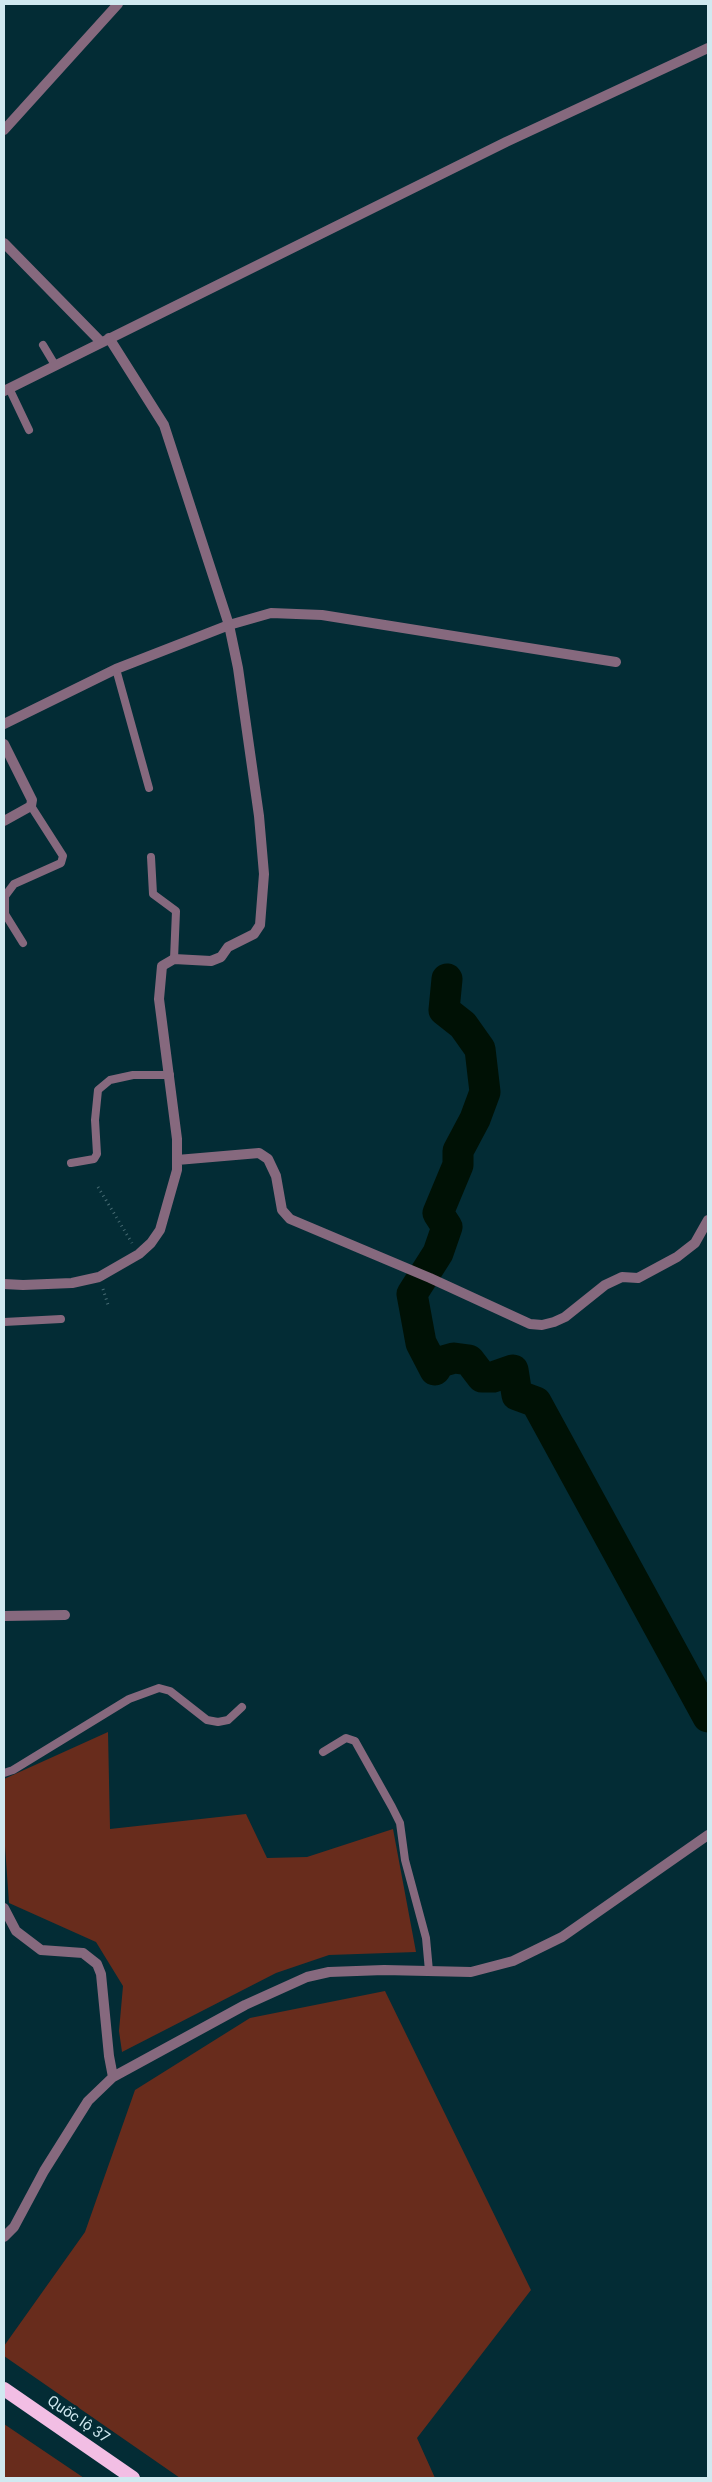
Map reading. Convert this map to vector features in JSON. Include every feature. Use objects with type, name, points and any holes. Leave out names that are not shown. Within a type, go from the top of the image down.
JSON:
[{"type":"highway","name":"Quốc lộ 37","points":[[4,2389],[133,2478]]},
{"type":"street","points":[[4,130],[118,4]]},
{"type":"street","points":[[6,390],[497,146],[708,48]]},
{"type":"street","points":[[4,243],[105,340],[164,425],[229,625],[238,668],[259,816],[264,874],[260,925],[254,934],[235,942],[228,947],[221,957],[211,961],[174,959],[162,966],[159,999],[177,1139],[177,1170],[160,1230],[139,1254],[99,1277],[72,1282],[22,1286],[4,1284]]},
{"type":"street","points":[[4,724],[116,669],[229,625],[271,613],[322,615],[616,662]]},
{"type":"street","points":[[4,744],[32,800],[31,806],[4,821]]},
{"type":"street","points":[[177,1160],[259,1153],[268,1159],[276,1176],[282,1210],[290,1219],[430,1278],[530,1324],[542,1325],[565,1317],[605,1285],[622,1277],[638,1278],[677,1257],[695,1243],[708,1220]]},
{"type":"street","points":[[4,1616],[65,1615]]},
{"type":"street","points":[[4,2237],[14,2227],[44,2171],[84,2108],[100,2088],[113,2077],[245,2005],[307,1977],[329,1972],[471,1972],[513,1961],[562,1937],[708,1835]]},
{"type":"street","points":[[4,1908],[16,1931],[41,1950],[83,1953],[97,1964],[101,1974],[108,2056],[113,2077]]},
{"type":"lane","points":[[43,345],[55,365]]},
{"type":"lane","points":[[6,390],[29,430]]},
{"type":"lane","points":[[116,669],[149,788]]},
{"type":"lane","points":[[23,943],[5,914],[4,896],[14,884],[61,863],[63,856],[31,806]]},
{"type":"lane","points":[[151,856],[153,894],[176,910],[174,959]]},
{"type":"lane","points":[[71,1163],[94,1159],[97,1154],[95,1120],[98,1090],[110,1080],[133,1075],[170,1075]]},
{"type":"lane","points":[[4,1322],[61,1319]]},
{"type":"lane","points":[[4,1773],[13,1770],[129,1699],[159,1688],[170,1691],[207,1720],[218,1722],[228,1720],[242,1707]]},
{"type":"lane","points":[[323,1752],[346,1738],[355,1741],[400,1823],[405,1860],[426,1938],[429,1971]]},
{"type":"path","points":[[98,1187],[139,1254]]},
{"type":"path","points":[[99,1277],[109,1308]]},
{"type":"shaded area","points":[[108,1732],[110,1829],[246,1814],[267,1858],[307,1857],[393,1829],[416,1952],[329,1955],[276,1973],[122,2052],[119,2031],[123,1986],[96,1942],[9,1903],[4,1832],[4,1779]]},
{"type":"shaded area","points":[[385,1991],[531,2290],[417,2438],[435,2478],[180,2478],[4,2356],[4,2346],[85,2232],[135,2090],[250,2018]]},
{"type":"shaded area","points":[[4,2424],[84,2478],[4,2478]]},
{"type":"waterway","points":[[447,979],[444,1010],[463,1025],[480,1049],[485,1092],[475,1119],[458,1151],[458,1165],[438,1213],[447,1227],[438,1253],[412,1294],[421,1343],[435,1370],[440,1362],[454,1358],[469,1360],[482,1377],[493,1377],[513,1370],[517,1395],[536,1402],[708,1717]]}]
